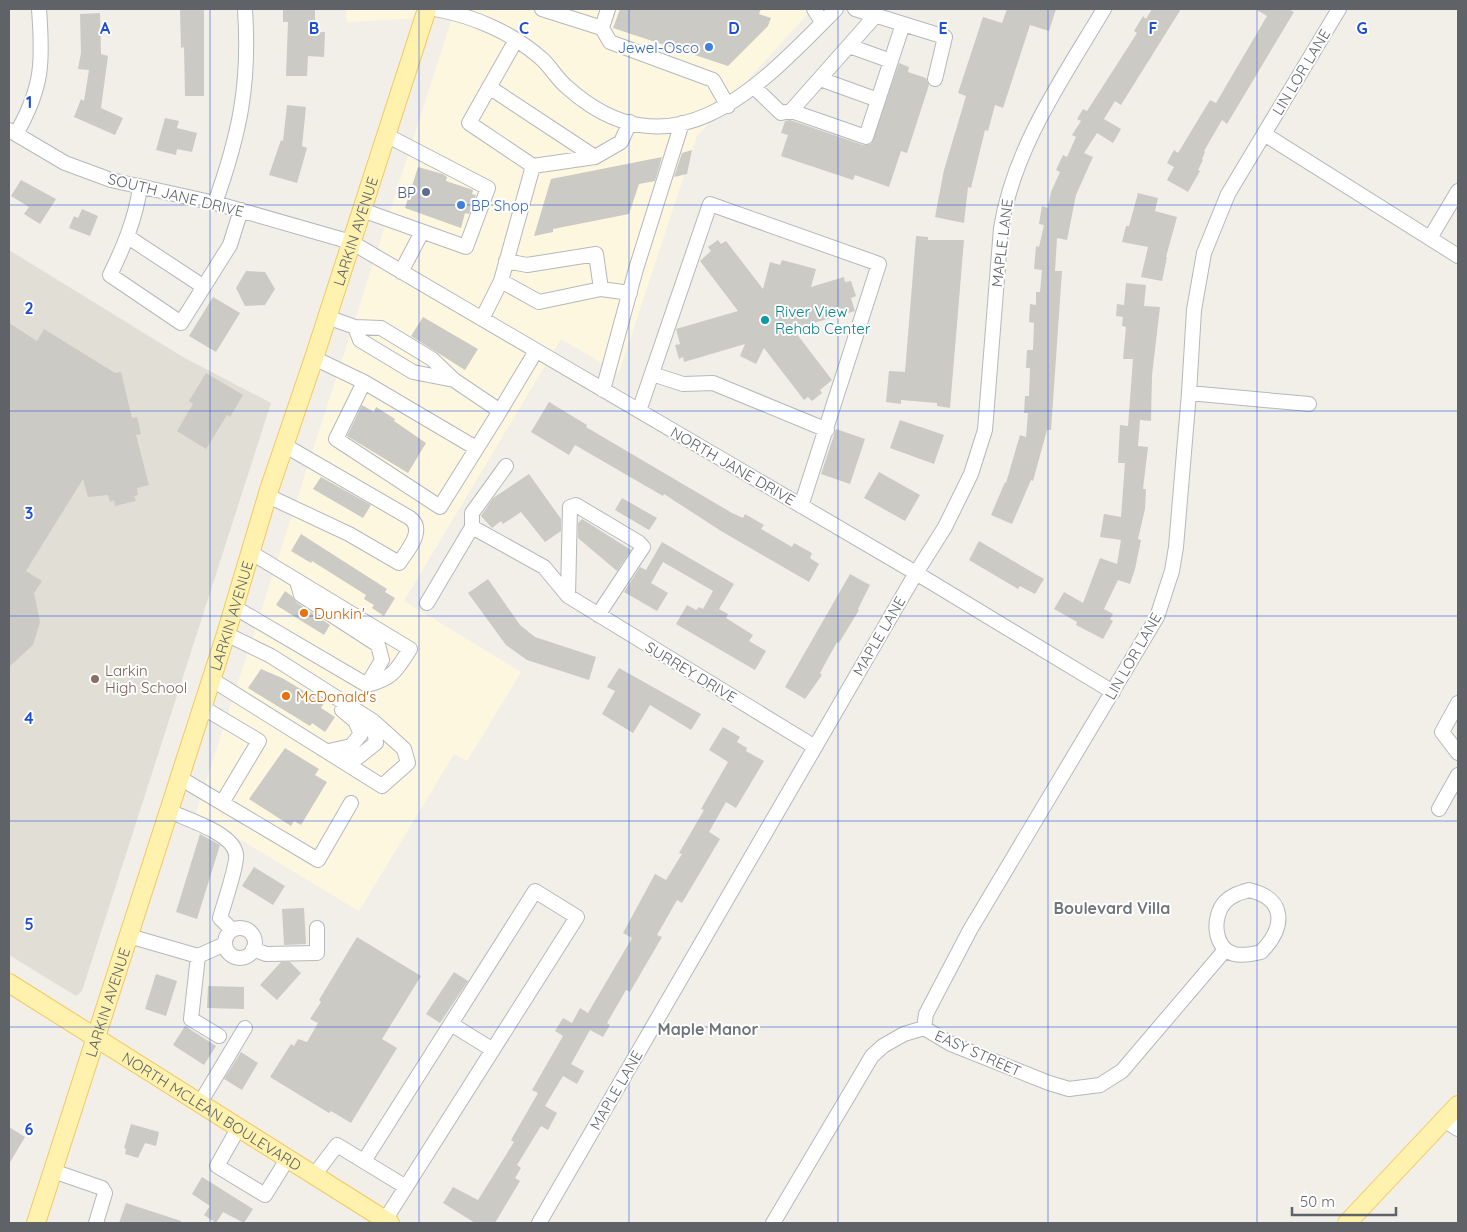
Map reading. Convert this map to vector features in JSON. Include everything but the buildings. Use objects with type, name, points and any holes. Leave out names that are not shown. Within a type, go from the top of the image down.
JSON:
[{"type":"main road","name":"LARKIN AVENUE","points":[[36,1223],[226,634],[284,445],[427,9]]},
{"type":"main road","name":"NORTH MCLEAN BOULEVARD","points":[[9,983],[315,1174],[388,1222]]},
{"type":"main road","points":[[1347,1223],[1451,1124],[1458,1105]]},
{"type":"street","points":[[12,132],[30,107],[41,69],[39,9]]},
{"type":"street","points":[[215,203],[241,119],[246,77],[245,9]]},
{"type":"street","points":[[435,9],[478,20],[516,40],[542,60],[577,96],[604,113],[630,122],[654,126],[682,123],[716,113],[728,106],[754,87],[836,9]]},
{"type":"street","points":[[542,9],[602,28],[610,42],[713,80],[728,106]]},
{"type":"street","points":[[602,28],[608,9]]},
{"type":"street","points":[[814,9],[822,22]]},
{"type":"street","points":[[855,9],[945,37],[935,79]]},
{"type":"street","name":"MAPLE LANE","points":[[539,1223],[916,573],[945,527],[971,474],[984,430],[1005,200],[1014,174],[1041,117],[1104,9]]},
{"type":"street","name":"LIN LOR LANE","points":[[924,1028],[926,1014],[970,930],[1157,617],[1172,571],[1190,393],[1194,310],[1204,253],[1228,194],[1339,9]]},
{"type":"street","points":[[754,87],[781,113],[791,110],[876,15]]},
{"type":"street","points":[[791,110],[866,137],[903,24]]},
{"type":"street","points":[[516,40],[469,123],[533,166],[595,158],[621,142],[630,122]]},
{"type":"street","points":[[849,46],[891,61]]},
{"type":"street","points":[[820,79],[878,100]]},
{"type":"street","points":[[489,87],[595,158]]},
{"type":"street","points":[[603,390],[636,269],[682,123]]},
{"type":"street","name":"SOUTH JANE DRIVE","points":[[12,132],[74,166],[140,188],[215,203],[351,242]]},
{"type":"street","points":[[1264,134],[1458,256]]},
{"type":"street","points":[[362,210],[466,247],[488,188],[386,135]]},
{"type":"street","points":[[482,319],[501,281],[533,166]]},
{"type":"street","points":[[140,188],[136,213],[128,237],[110,275],[182,323],[230,245],[241,210]]},
{"type":"street","points":[[1430,238],[1458,191]]},
{"type":"street","points":[[640,411],[710,204],[880,264],[801,506]]},
{"type":"street","points":[[401,272],[422,232]]},
{"type":"street","points":[[128,237],[204,287]]},
{"type":"street","name":"NORTH JANE DRIVE","points":[[351,242],[916,573],[1113,692]]},
{"type":"street","points":[[506,260],[527,265],[596,254],[601,289]]},
{"type":"street","points":[[501,281],[539,302],[601,289],[630,293]]},
{"type":"street","points":[[327,317],[355,327],[381,328],[432,359],[454,380],[500,411]]},
{"type":"street","points":[[355,327],[360,340],[412,372],[454,380]]},
{"type":"street","points":[[364,382],[336,439],[440,506],[536,351]]},
{"type":"street","points":[[314,358],[364,382],[476,448]]},
{"type":"street","points":[[652,374],[684,384],[713,383],[827,430]]},
{"type":"street","points":[[1190,393],[1309,404]]},
{"type":"street","points":[[268,496],[349,534],[399,564],[416,533],[416,524],[410,518],[284,445]]},
{"type":"street","points":[[428,603],[472,527],[472,513],[506,466]]},
{"type":"street","points":[[568,596],[570,507],[576,504],[638,542],[643,547],[598,615]]},
{"type":"street","name":"SURREY DRIVE","points":[[472,527],[544,567],[568,596],[815,747]]},
{"type":"street","points":[[234,606],[367,685],[382,681],[395,674],[410,649],[250,552]]},
{"type":"street","points":[[297,581],[301,595],[378,645],[382,660],[367,685]]},
{"type":"street","points":[[211,679],[334,750],[382,786],[408,763],[404,749],[373,721],[271,656],[226,634]]},
{"type":"street","points":[[271,656],[278,668],[326,696],[345,712],[374,730],[376,743],[357,758],[334,750]]},
{"type":"street","points":[[1458,703],[1442,732],[1458,753]]},
{"type":"street","points":[[202,708],[259,741],[222,803]]},
{"type":"street","points":[[1439,809],[1458,775]]},
{"type":"street","points":[[180,778],[318,860],[352,803]]},
{"type":"street","points":[[169,811],[224,836],[232,845],[236,857],[220,918],[232,930]]},
{"type":"street","points":[[1249,890],[1260,893],[1270,900],[1278,911],[1279,922],[1276,935],[1270,944],[1261,952],[1250,954],[1235,954],[1225,950],[1218,938],[1216,927],[1218,914],[1224,903],[1235,894],[1249,890]]},
{"type":"street","points":[[364,1161],[535,891],[577,917],[406,1187],[388,1222]]},
{"type":"street","points":[[244,928],[252,933],[255,942],[253,950],[248,955],[238,958],[229,954],[225,944],[227,935],[232,930],[244,928]]},
{"type":"street","points":[[253,950],[266,954],[317,954],[317,928]]},
{"type":"street","points":[[129,936],[198,956],[225,944]]},
{"type":"street","name":"EASY STREET","points":[[773,1223],[872,1056],[883,1046],[904,1034],[924,1028],[950,1044],[1050,1083],[1070,1089],[1100,1085],[1122,1071],[1225,950]]},
{"type":"street","points":[[198,956],[191,1019],[219,1036]]},
{"type":"street","points":[[451,1024],[493,1050]]},
{"type":"street","points":[[200,1103],[245,1028]]},
{"type":"street","points":[[239,1127],[218,1166],[265,1195],[288,1158]]},
{"type":"street","points":[[315,1174],[337,1145],[406,1187]]},
{"type":"street","points":[[53,1171],[102,1188],[105,1193],[96,1223]]},
{"type":"shaded area","points":[[346,9],[425,9],[422,18],[347,22]]},
{"type":"shaded area","points":[[455,9],[812,9],[697,136],[619,373],[561,339],[404,601],[521,672],[467,761],[454,754],[359,911],[196,813]]},
{"type":"shaded area","name":"Larkin High School","points":[[9,250],[183,357],[271,403],[82,991],[76,996],[9,955]]},
{"type":"place","name":"Jewel-Osco","points":[[709,47]]},
{"type":"place","name":"BP","points":[[426,192]]},
{"type":"place","name":"BP Shop","points":[[461,205]]},
{"type":"place","name":"River View Rehab Center","points":[[765,320]]},
{"type":"place","name":"Dunkin'","points":[[304,613]]},
{"type":"place","name":"Larkin High School","points":[[95,679]]},
{"type":"place","name":"McDonald's","points":[[286,696]]},
{"type":"district","name":"Boulevard Villa","points":[[1112,908]]},
{"type":"district","name":"Maple Manor","points":[[708,1029]]}]
